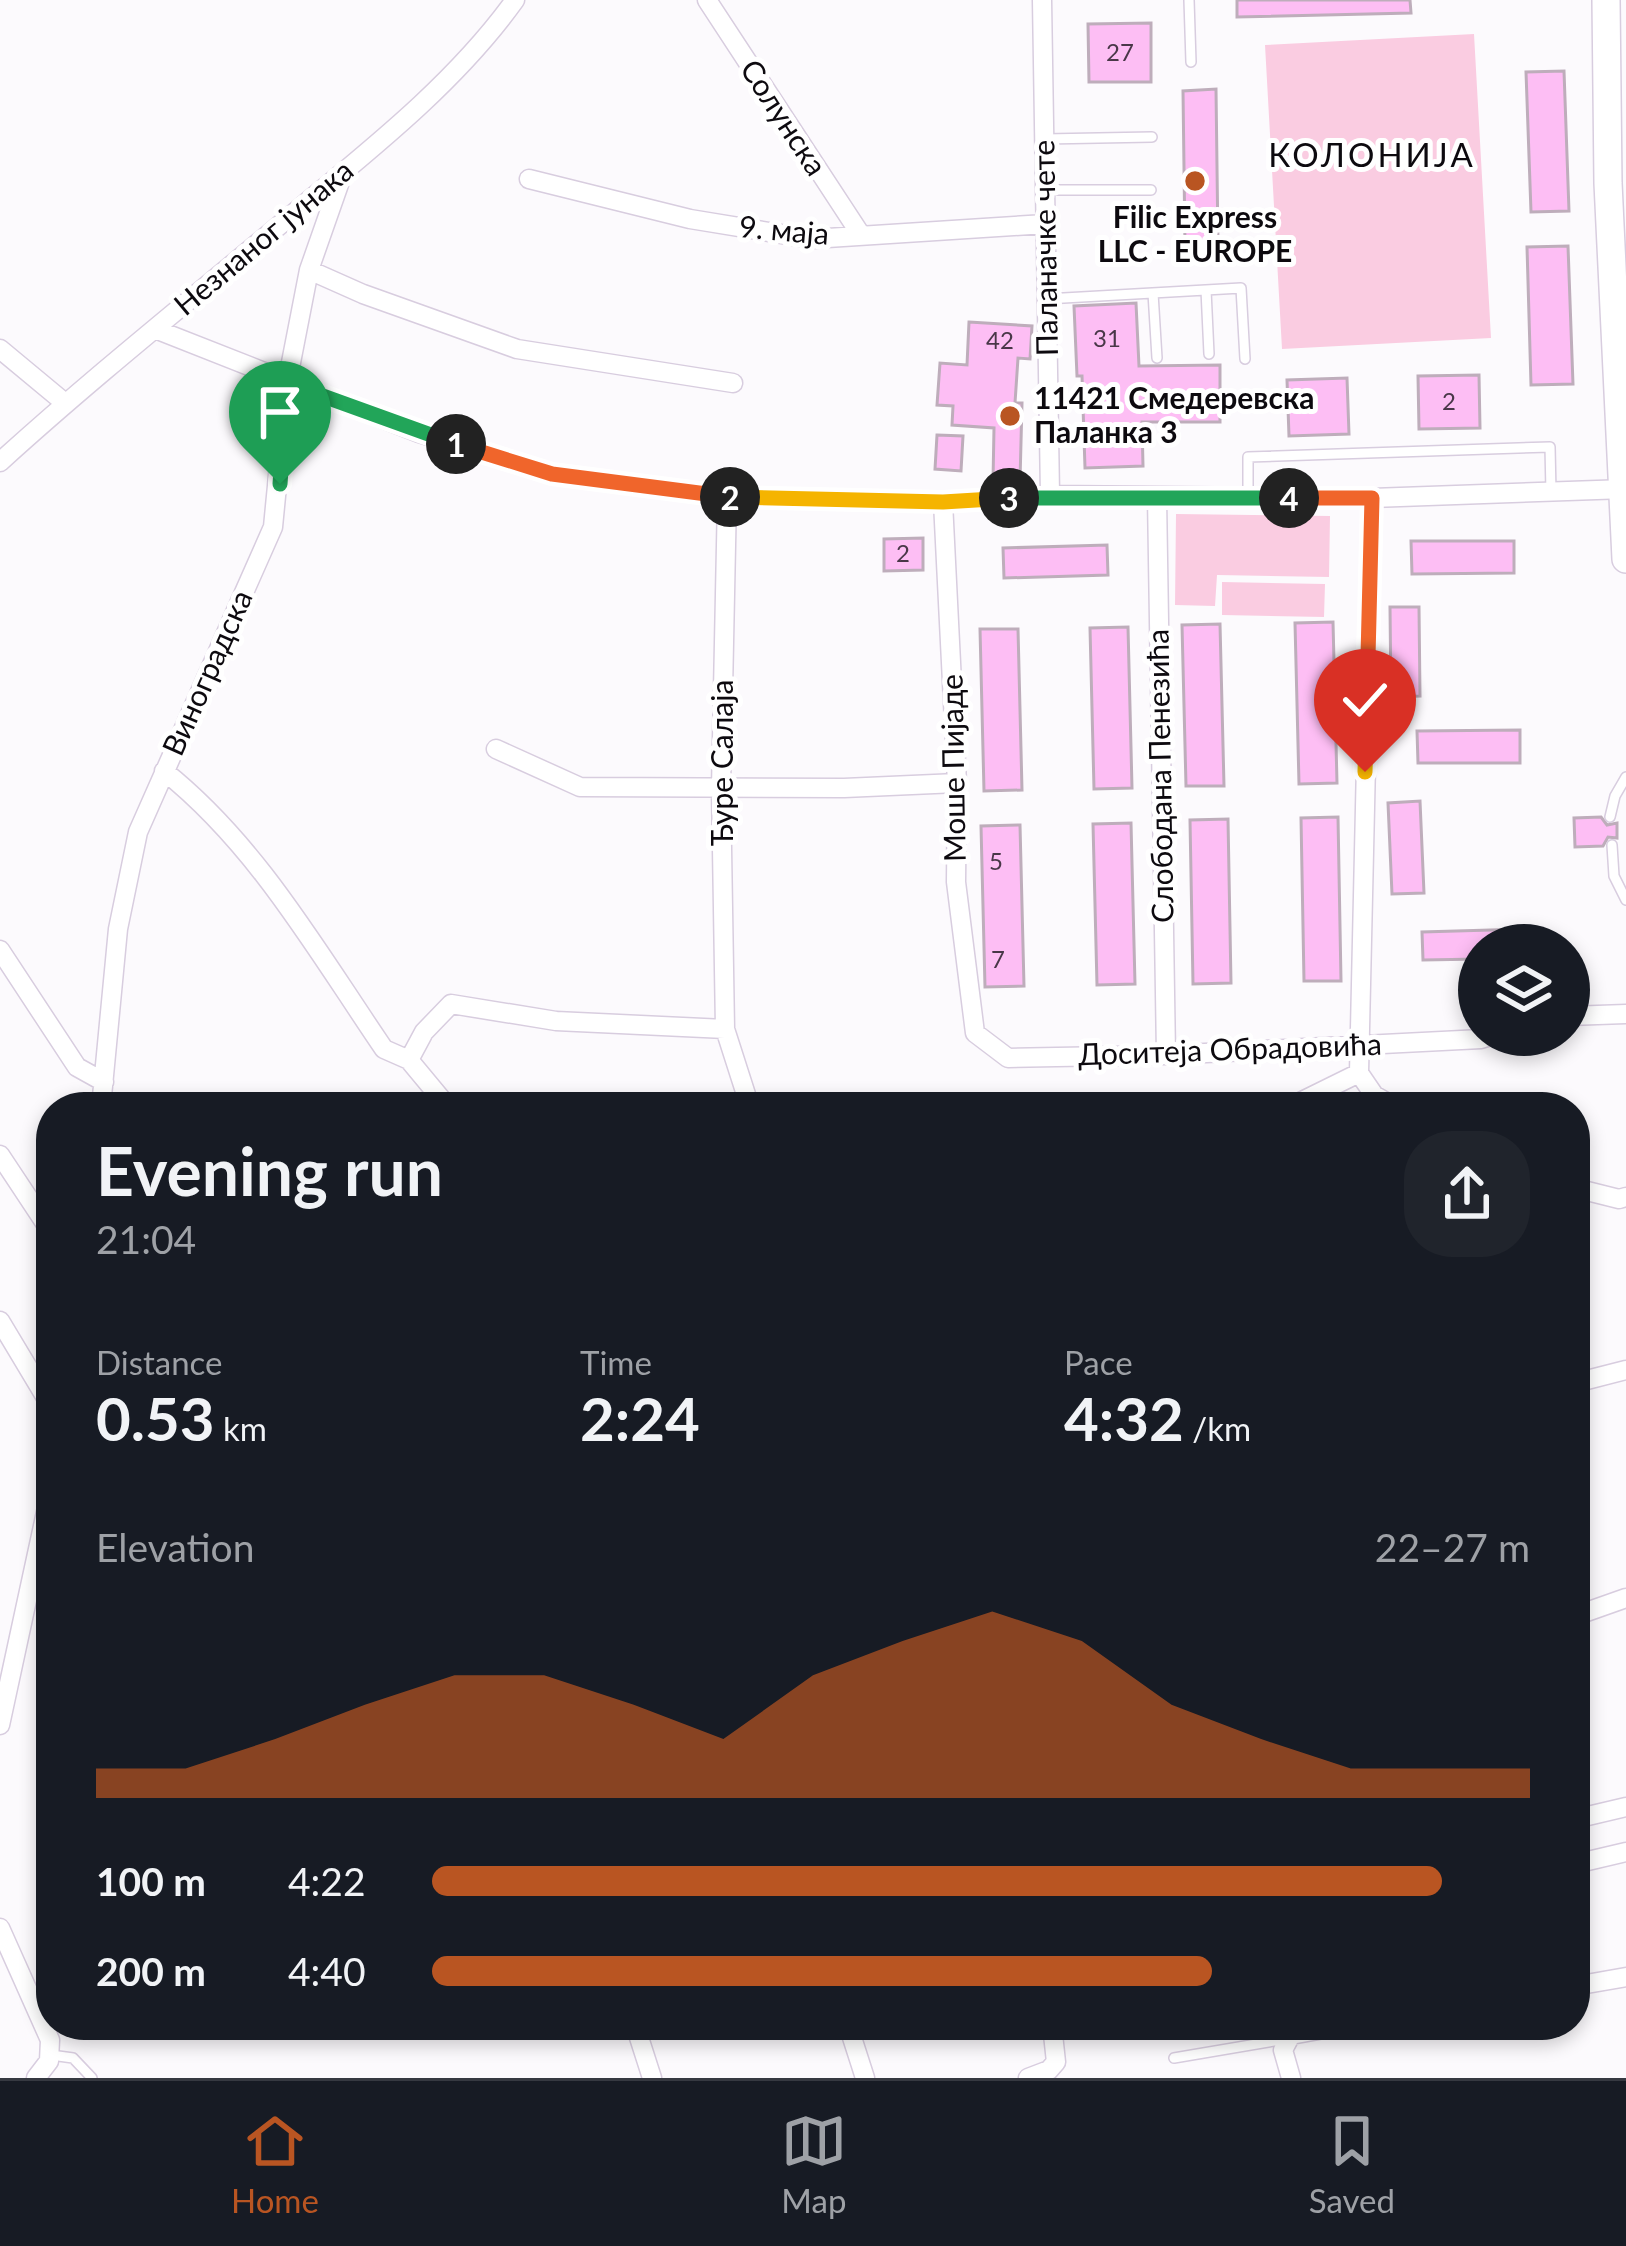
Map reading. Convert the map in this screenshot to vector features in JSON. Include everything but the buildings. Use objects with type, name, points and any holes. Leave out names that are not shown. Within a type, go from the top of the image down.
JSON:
[{"type":"main road","points":[[1606,0],[1608,183],[1626,559]]},
{"type":"street","name":"Незнаног јунака","points":[[0,462],[343,172],[490,34],[515,0]]},
{"type":"street","name":"Солунска","points":[[707,0],[861,235]]},
{"type":"street","name":"Паланачке чете","points":[[1042,0],[1050,495]]},
{"type":"street","name":"Виноградска","points":[[103,1092],[123,896],[138,832],[273,527],[287,383],[309,270],[343,172]]},
{"type":"street","name":"9. маја","points":[[529,179],[690,219],[812,239],[1046,224]]},
{"type":"street","points":[[309,270],[517,349],[733,383]]},
{"type":"street","points":[[155,329],[419,433],[552,474],[727,497],[943,502],[1050,495],[1372,498],[1625,489]]},
{"type":"street","points":[[0,349],[65,403]]},
{"type":"street","name":"Ђуре Салаја","points":[[727,497],[721,788],[725,1029],[746,1092]]},
{"type":"street","name":"Слободана Пенезића","points":[[1156,497],[1166,1055]]},
{"type":"street","points":[[1372,498],[1359,1046],[1359,1073],[1372,1092]]},
{"type":"street","name":"Моше Пијаде","points":[[943,502],[957,783],[956,882],[975,1033]]},
{"type":"street","points":[[496,749],[580,787],[957,783]]},
{"type":"street","points":[[164,771],[206,804],[262,872],[384,1048],[409,1060],[436,1092]]},
{"type":"street","points":[[0,950],[76,1066],[104,1082]]},
{"type":"street","points":[[409,1060],[424,1032],[451,1004],[556,1021],[725,1029]]},
{"type":"street","points":[[1590,1015],[1626,1014]]},
{"type":"street","name":"Доситеја Обрадовића","points":[[975,1033],[1008,1058],[1166,1055],[1458,1038]]},
{"type":"street","name":"Доситеја Обрадовића","points":[[1320,1092],[1359,1073]]},
{"type":"street","points":[[0,1155],[36,1209]]},
{"type":"street","points":[[1590,1192],[1626,1197]]},
{"type":"street","points":[[0,1321],[36,1381]]},
{"type":"street","points":[[1590,1379],[1626,1370]]},
{"type":"street","points":[[0,1725],[36,1558]]},
{"type":"street","points":[[1590,1611],[1626,1598]]},
{"type":"street","points":[[1590,1815],[1626,1807]]},
{"type":"street","points":[[1590,1860],[1626,1852]]},
{"type":"street","points":[[0,1928],[36,2008]]},
{"type":"street","points":[[1590,1983],[1626,1977]]},
{"type":"street","points":[[36,2078],[51,2055],[48,2040]]},
{"type":"street","points":[[640,2040],[652,2078]]},
{"type":"street","points":[[853,2040],[865,2078]]},
{"type":"street","points":[[1028,2078],[1056,2062],[1054,2040]]},
{"type":"street","points":[[1287,2040],[1283,2050],[1291,2078]]},
{"type":"lane","points":[[1189,0],[1191,62]]},
{"type":"lane","points":[[1046,139],[1152,137]]},
{"type":"lane","points":[[1045,190],[1151,190]]},
{"type":"lane","points":[[1046,299],[1241,289],[1245,359]]},
{"type":"lane","points":[[1206,290],[1209,355]]},
{"type":"lane","points":[[1154,293],[1157,358]]},
{"type":"lane","points":[[1248,497],[1248,457],[1550,447],[1551,492]]},
{"type":"lane","points":[[1610,817],[1626,777]]},
{"type":"lane","points":[[1612,845],[1614,876],[1626,900]]},
{"type":"lane","points":[[1174,2057],[1271,2040]]},
{"type":"lane","points":[[51,2055],[73,2058],[92,2078]]},
{"type":"shaded area","points":[[1474,34],[1491,338],[1282,349],[1265,45]]},
{"type":"shaded area","points":[[1176,514],[1330,516],[1329,577],[1217,575],[1215,606],[1175,605]]},
{"type":"shaded area","points":[[1222,582],[1325,584],[1324,617],[1222,615]]},
{"type":"place","name":"Filic Express LLC - EUROPE","points":[[1195,181]]},
{"type":"place","name":"11421 Смедеревска Паланка 3","points":[[1010,416]]},
{"type":"district","name":"КОЛОНИЈА","points":[[1372,155]]},
{"type":"route","points":[[280,484],[287,383],[419,433],[552,474],[727,497],[943,502],[1050,495],[1372,498],[1365,772]]}]
